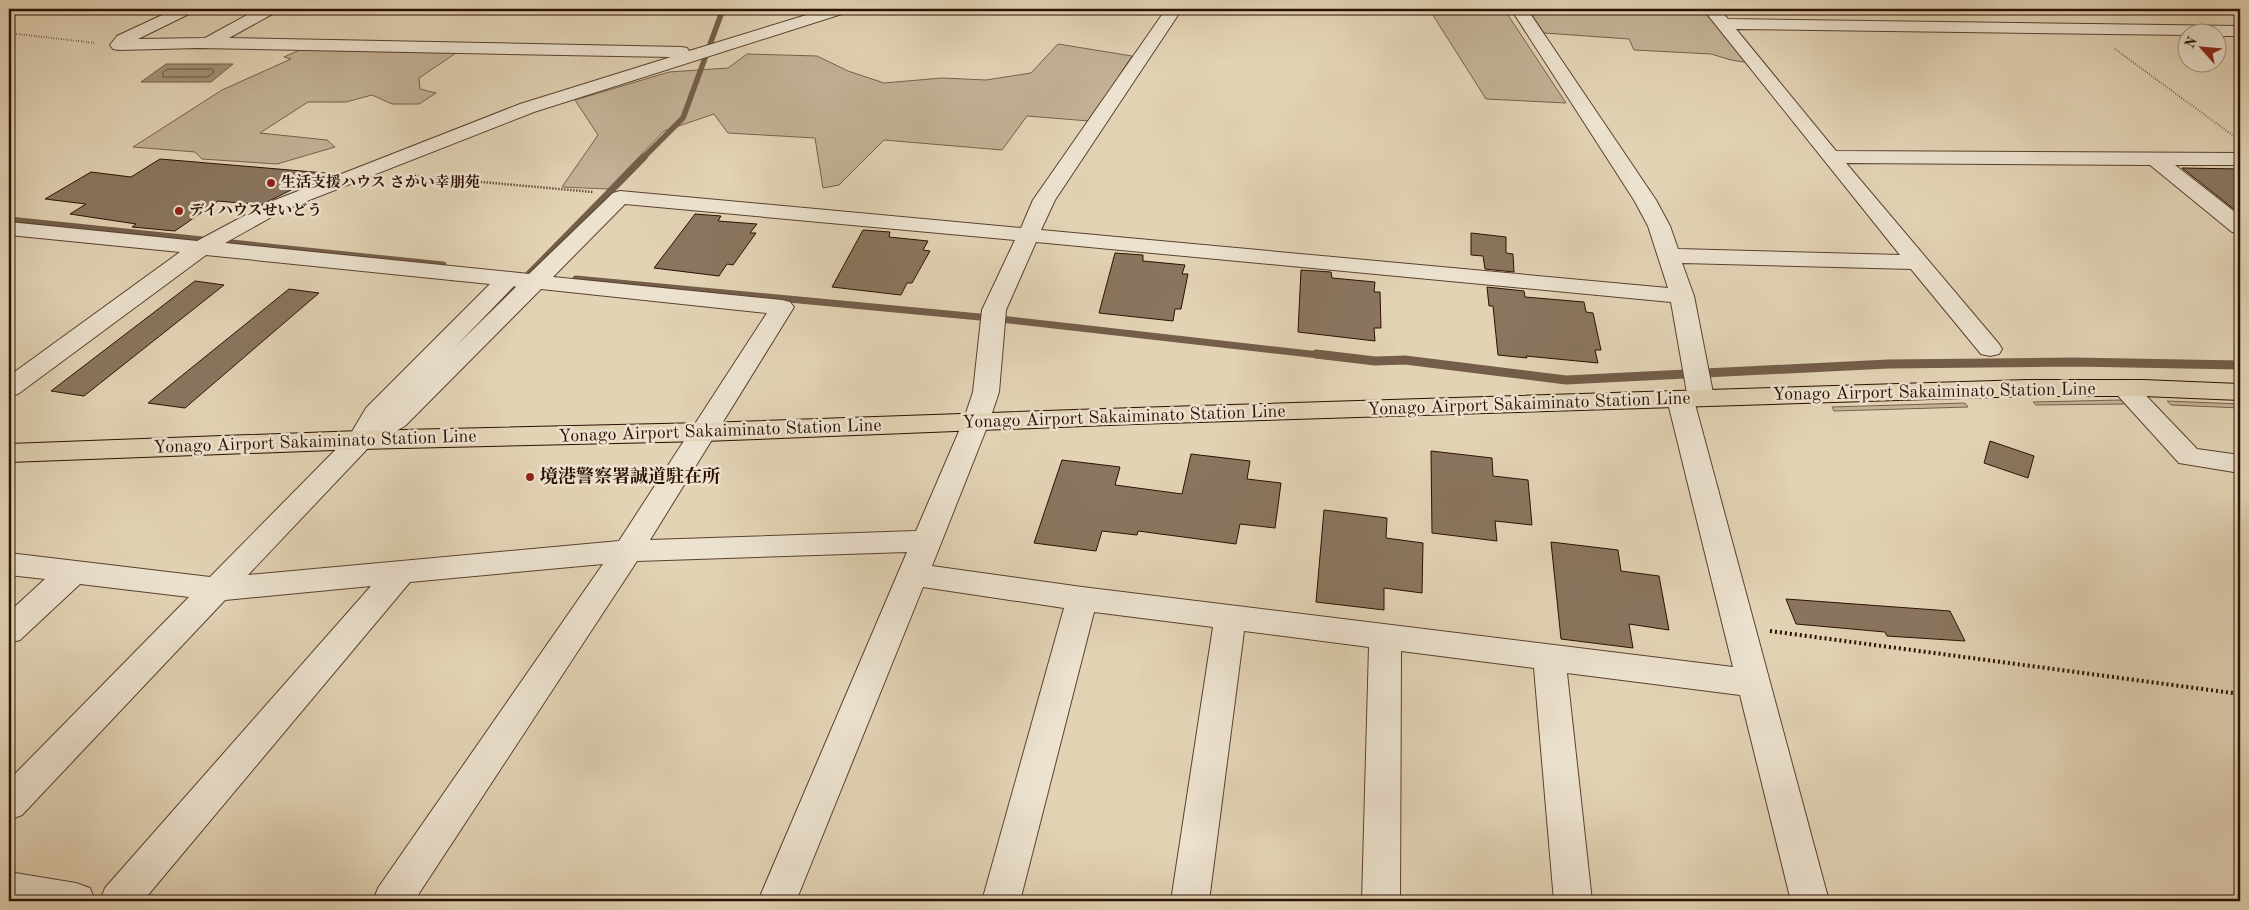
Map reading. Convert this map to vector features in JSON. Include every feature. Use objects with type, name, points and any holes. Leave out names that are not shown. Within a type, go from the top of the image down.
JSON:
[{"type":"main road","name":"Yonago Airport Sakaiminato Station Line","points":[[9,453],[360,440],[704,432],[2027,388],[2124,388],[2240,392]]},
{"type":"street","points":[[119,45],[123,40],[187,9]]},
{"type":"street","points":[[207,43],[270,9]]},
{"type":"street","points":[[9,388],[207,244],[277,206],[526,108],[842,9]]},
{"type":"street","points":[[777,901],[976,422],[986,392],[994,310],[1044,200],[1073,154],[1174,9]]},
{"type":"street","points":[[1519,9],[1645,200],[1659,226],[1669,256],[1682,296],[1691,399],[1752,683],[1810,901]]},
{"type":"street","points":[[1711,9],[1830,157],[1990,349]]},
{"type":"street","points":[[1722,24],[2240,31]]},
{"type":"street","points":[[119,45],[207,43],[678,51],[694,55]]},
{"type":"street","points":[[1830,157],[2240,160]]},
{"type":"street","points":[[2157,160],[2240,228]]},
{"type":"street","points":[[360,440],[396,420],[620,197],[1029,234],[1440,275],[1682,296]]},
{"type":"street","points":[[9,228],[207,244],[507,280],[782,307],[628,551],[392,901]]},
{"type":"street","points":[[1669,256],[1918,262]]},
{"type":"street","points":[[9,804],[360,440],[375,414],[507,280]]},
{"type":"street","points":[[2124,388],[2189,457],[2240,464]]},
{"type":"street","points":[[9,564],[218,589],[628,551],[927,541]]},
{"type":"street","points":[[9,631],[73,572]]},
{"type":"street","points":[[119,901],[401,572]]},
{"type":"street","points":[[914,574],[1082,599],[1752,683]]},
{"type":"street","points":[[1000,901],[1082,599]]},
{"type":"street","points":[[1190,901],[1230,617]]},
{"type":"street","points":[[1381,901],[1385,636]]},
{"type":"street","points":[[1549,657],[1573,901]]},
{"type":"street","points":[[9,890],[76,901]]},
{"type":"path","points":[[2087,29],[2240,141]]},
{"type":"path","points":[[9,34],[119,45]]},
{"type":"path","points":[[414,176],[593,192]]},
{"type":"path","points":[[1740,628],[2240,694]]},
{"type":"shaded area","points":[[1429,9],[1504,9],[1566,103],[1486,99]]},
{"type":"shaded area","points":[[1535,9],[1709,13],[1750,63],[1711,54],[1634,50],[1629,39],[1544,33],[1530,12]]},
{"type":"shaded area","points":[[1058,44],[1132,56],[1089,121],[1027,116],[1002,150],[884,140],[839,185],[823,188],[815,138],[728,133],[714,114],[664,131],[608,189],[562,187],[598,135],[575,100],[669,72],[728,68],[747,54],[817,56],[848,71],[884,83],[942,78],[986,80],[1031,73]]},
{"type":"shaded area","points":[[300,50],[456,53],[419,78],[420,89],[436,93],[419,104],[392,104],[372,95],[346,102],[308,102],[260,133],[327,140],[335,147],[277,164],[202,159],[195,152],[133,147],[222,90],[291,59],[284,57]]},
{"type":"shaded area","points":[[2122,400],[2125,404],[2036,405],[2033,402]]},
{"type":"shaded area","points":[[2167,401],[2240,404],[2240,408],[2171,405]]},
{"type":"shaded area","points":[[1965,403],[1968,407],[1834,411],[1832,407]]},
{"type":"water","points":[[166,64],[233,64],[211,82],[141,82]]},
{"type":"building","points":[[160,159],[325,173],[261,205],[218,201],[175,231],[132,227],[136,224],[70,214],[86,204],[45,199],[91,172],[131,177]]},
{"type":"building","points":[[2182,168],[2240,169],[2240,214]]},
{"type":"building","points":[[695,214],[721,216],[718,221],[757,224],[750,233],[756,233],[733,265],[727,264],[719,276],[654,268]]},
{"type":"building","points":[[863,230],[890,232],[889,237],[928,241],[923,250],[930,251],[912,283],[907,283],[901,295],[832,287]]},
{"type":"building","points":[[1471,233],[1506,237],[1506,253],[1513,254],[1514,272],[1485,269],[1483,256],[1471,255]]},
{"type":"building","points":[[1115,253],[1143,255],[1143,261],[1185,265],[1182,274],[1188,274],[1181,309],[1175,309],[1173,321],[1099,313]]},
{"type":"building","points":[[1301,270],[1331,272],[1332,278],[1375,282],[1374,292],[1380,292],[1381,328],[1374,328],[1375,341],[1298,332]]},
{"type":"building","points":[[195,281],[224,285],[84,396],[51,391]]},
{"type":"building","points":[[1487,287],[1524,291],[1525,297],[1584,302],[1586,312],[1593,313],[1601,350],[1595,350],[1598,363],[1498,355],[1493,306],[1489,306]]},
{"type":"building","points":[[289,289],[319,293],[185,408],[148,403]]},
{"type":"building","points":[[1990,441],[2034,456],[2028,478],[1984,463]]},
{"type":"building","points":[[1431,451],[1492,458],[1493,476],[1528,480],[1532,525],[1495,521],[1497,541],[1432,533]]},
{"type":"building","points":[[1191,454],[1250,461],[1247,479],[1281,483],[1275,528],[1240,524],[1236,544],[1138,531],[1137,535],[1102,531],[1096,551],[1034,543],[1062,460],[1120,467],[1115,485],[1182,494]]},
{"type":"building","points":[[1324,510],[1387,518],[1386,538],[1423,543],[1422,593],[1384,588],[1384,610],[1316,602]]},
{"type":"building","points":[[1551,542],[1618,550],[1621,571],[1659,576],[1669,630],[1629,624],[1633,648],[1561,639]]},
{"type":"building","points":[[1786,599],[1950,611],[1965,641],[1887,636],[1885,632],[1796,624]]},
{"type":"waterway","points":[[644,157],[683,118],[723,9]]},
{"type":"waterway","points":[[528,275],[644,157]]},
{"type":"waterway","points":[[9,220],[443,265]]},
{"type":"waterway","points":[[576,279],[1001,319],[1328,356]]},
{"type":"waterway","points":[[462,340],[501,300]]},
{"type":"waterway","points":[[1316,354],[1375,361],[1405,360],[1566,380],[1888,364],[2073,362],[2240,365]]},
{"type":"place","name":"生活支援ハウス さかい幸朋苑","points":[[271,183]]},
{"type":"place","name":"デイハウスせいどう","points":[[179,211]]},
{"type":"place","name":"境港警察署誠道駐在所","points":[[530,477]]}]
